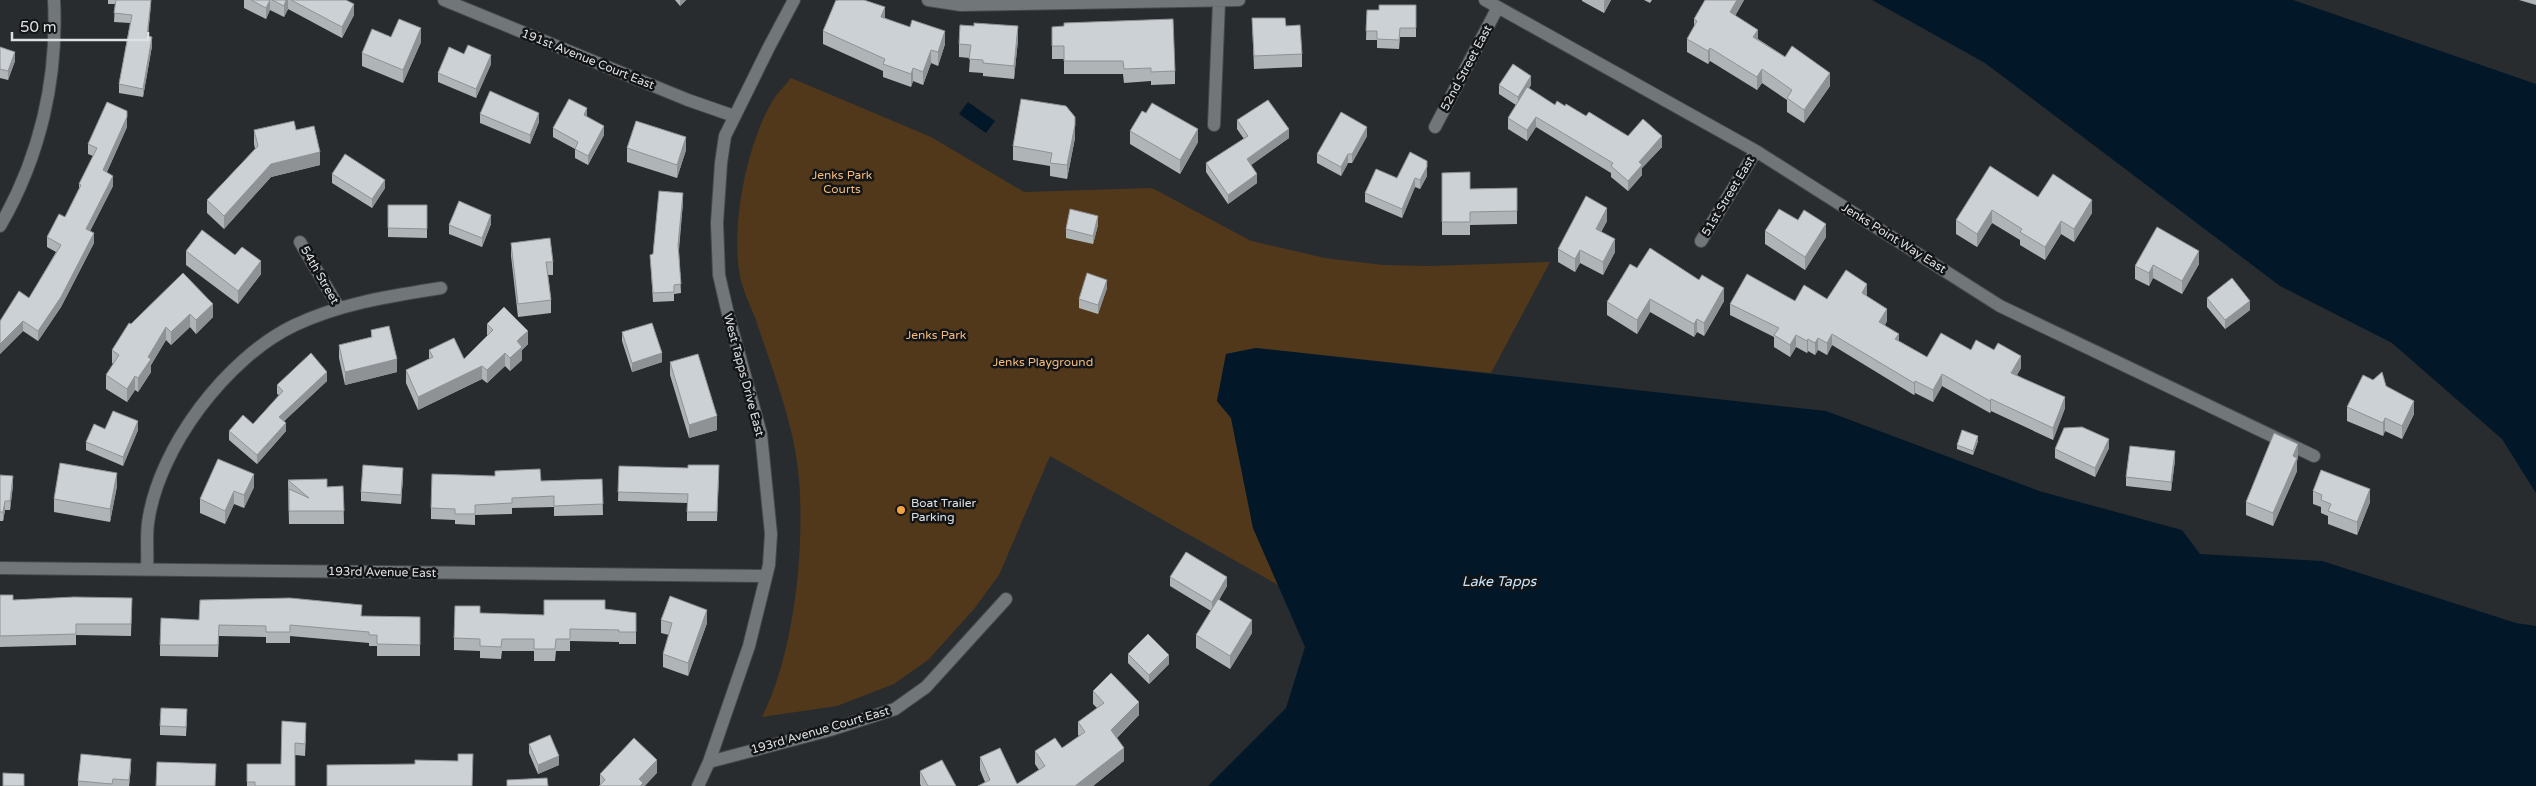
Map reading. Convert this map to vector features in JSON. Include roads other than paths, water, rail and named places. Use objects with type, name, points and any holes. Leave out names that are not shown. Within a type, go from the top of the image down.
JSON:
[{"type":"street","points":[[0,226],[4,208],[30,165],[52,75],[55,51],[54,0]]},
{"type":"street","name":"191st Avenue Court East","points":[[444,0],[688,100],[734,116]]},
{"type":"street","name":"West Tapps Drive East","points":[[698,786],[709,762],[749,646],[769,565],[771,534],[761,434],[728,314],[716,253],[721,163],[725,136],[794,0]]},
{"type":"street","points":[[928,0],[961,5],[1219,2],[1239,0]]},
{"type":"street","name":"Jenks Point Way East","points":[[1485,0],[1497,9],[1756,151],[2000,306],[2314,456]]},
{"type":"street","points":[[1214,124],[1219,2]]},
{"type":"street","name":"52nd Street East","points":[[1435,127],[1497,9]]},
{"type":"street","name":"51st Street East","points":[[1701,241],[1756,151]]},
{"type":"street","name":"54th Street","points":[[300,242],[339,308]]},
{"type":"street","points":[[148,568],[148,522],[159,485],[175,445],[212,391],[233,370],[270,340],[294,326],[339,308],[377,298],[441,288]]},
{"type":"street","name":"193rd Avenue East","points":[[0,568],[148,568],[765,576]]},
{"type":"street","name":"193rd Avenue Court East","points":[[709,762],[830,730],[894,709],[926,687],[1006,599]]},
{"type":"water","points":[[1872,0],[2293,0],[2536,84],[2536,493],[2502,439],[2392,343],[2280,286],[1985,63]]},
{"type":"water","points":[[968,102],[995,121],[986,133],[959,114]]},
{"type":"water","name":"Lake Tapps","points":[[1256,348],[1826,411],[2039,491],[2182,530],[2200,554],[2322,561],[2516,623],[2536,626],[2536,786],[1208,786],[1286,708],[1305,647],[1253,528],[1231,418],[1217,401],[1226,354]]},
{"type":"place","name":"Boat Trailer Parking","points":[[901,510]]},
{"type":"park label","name":"Jenks Park Courts","points":[[842,182]]},
{"type":"park label","name":"Jenks Park","points":[[936,335]]},
{"type":"park label","name":"Jenks Playground","points":[[1043,362]]}]
